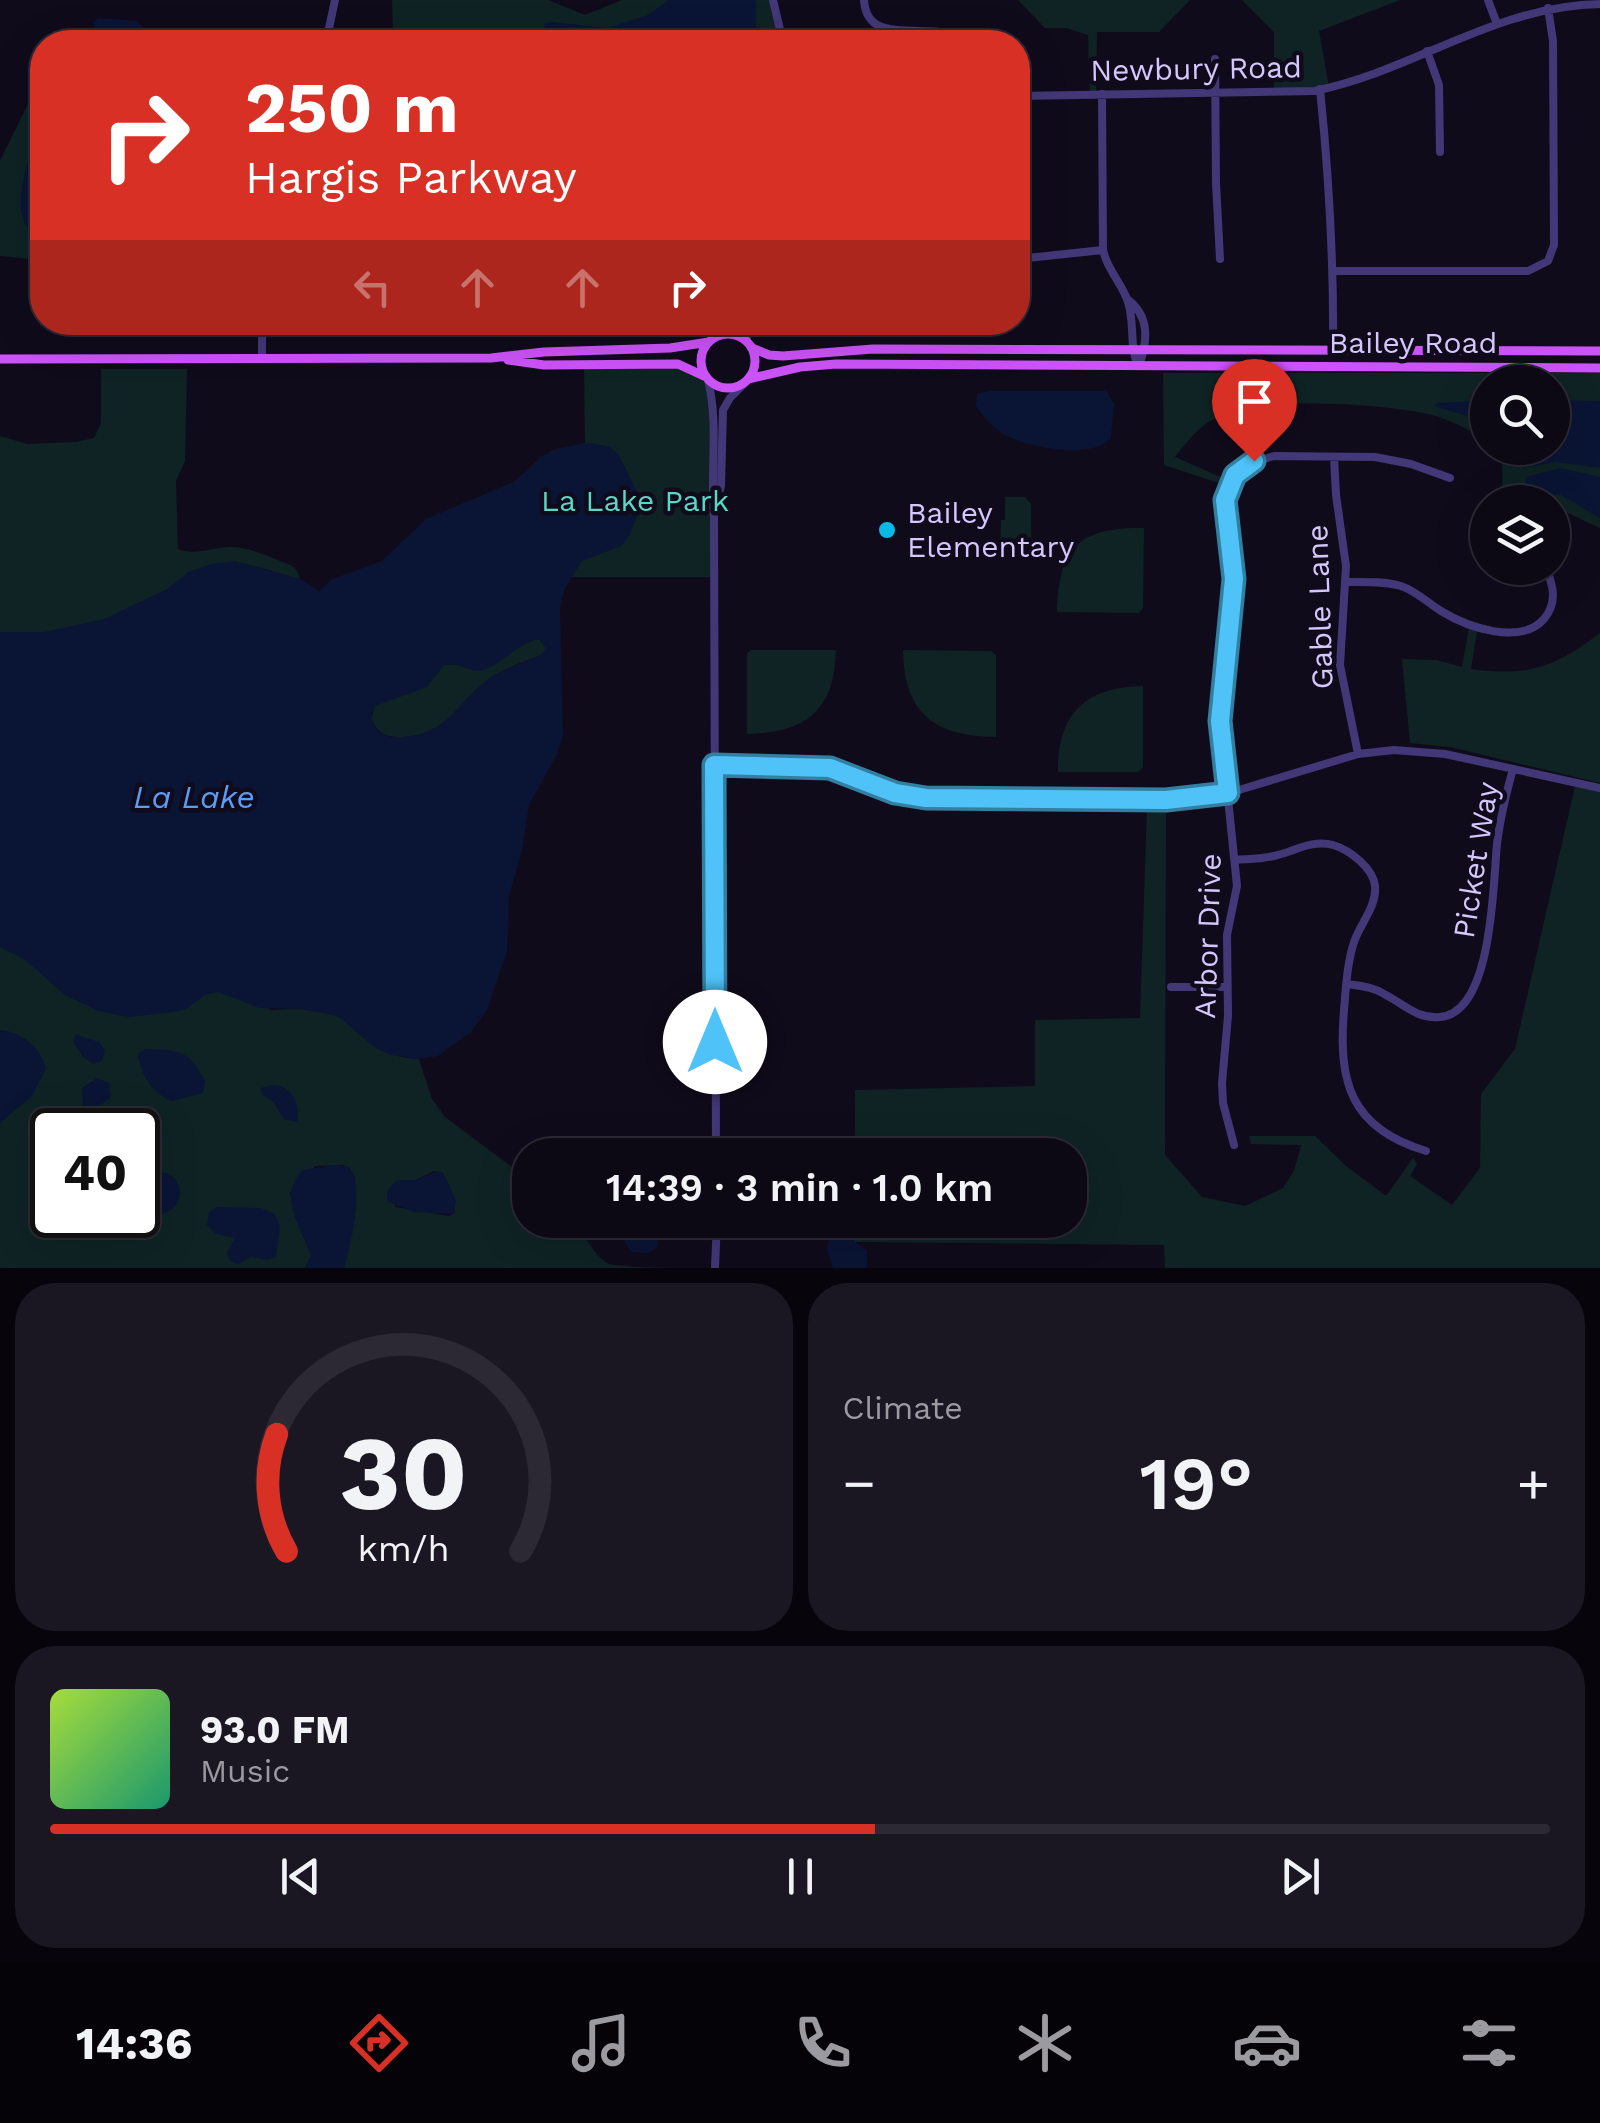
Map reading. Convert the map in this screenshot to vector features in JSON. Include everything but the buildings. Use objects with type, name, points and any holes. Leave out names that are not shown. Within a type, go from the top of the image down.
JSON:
[{"type":"main road","points":[[0,359],[491,358],[544,352],[670,348],[729,335]]},
{"type":"main road","points":[[491,358],[544,365],[678,364],[726,388],[747,380],[755,367],[749,345],[735,335]]},
{"type":"main road","points":[[707,378],[700,362],[714,338]]},
{"type":"main road","name":"Bailey Road","points":[[749,345],[770,355],[783,356],[873,349],[1600,351]]},
{"type":"main road","name":"Bailey Road","points":[[747,380],[800,367],[836,364],[1600,368]]},
{"type":"street","points":[[329,30],[335,0]]},
{"type":"street","points":[[773,0],[779,30]]},
{"type":"street","points":[[864,0],[868,20],[880,29],[914,30]]},
{"type":"street","points":[[1488,0],[1497,24]]},
{"type":"street","name":"Newbury Road","points":[[1030,96],[1320,90],[1548,8],[1600,4]]},
{"type":"street","points":[[1334,270],[1528,271],[1548,260],[1554,245],[1553,41],[1548,8]]},
{"type":"street","points":[[1427,52],[1439,85],[1440,152]]},
{"type":"street","points":[[1215,59],[1220,260]]},
{"type":"street","points":[[1320,90],[1332,211],[1333,350]]},
{"type":"street","points":[[1102,94],[1103,250],[1127,299],[1143,314],[1144,351],[1139,367]]},
{"type":"street","points":[[1030,259],[1103,250]]},
{"type":"street","points":[[1127,299],[1132,351],[1139,367]]},
{"type":"street","points":[[262,335],[262,358]]},
{"type":"street","points":[[714,338],[717,335]]},
{"type":"street","points":[[748,335],[749,345]]},
{"type":"street","points":[[707,378],[713,406],[716,1138]]},
{"type":"street","points":[[714,517],[721,486],[724,410],[747,380]]},
{"type":"street","name":"Arbor Drive","points":[[1234,1145],[1223,1093],[1228,1016],[1227,935],[1236,904],[1236,860],[1220,721],[1233,604],[1233,559],[1225,500],[1228,487],[1242,468],[1263,458],[1334,456],[1393,460],[1450,478]]},
{"type":"street","name":"Gable Lane","points":[[1334,456],[1346,582],[1340,665],[1358,754]]},
{"type":"street","points":[[1346,582],[1398,585],[1455,618],[1485,628],[1517,632],[1539,623],[1549,610],[1554,593],[1551,585]]},
{"type":"street","points":[[714,765],[830,768],[895,793],[926,798],[1166,800],[1228,793],[1358,754],[1394,750],[1426,751],[1600,788]]},
{"type":"street","name":"Picket Way","points":[[1347,984],[1379,991],[1406,1009],[1428,1017],[1448,1016],[1462,1007],[1488,936],[1497,842],[1513,769]]},
{"type":"street","points":[[1236,860],[1322,844],[1340,848],[1364,864],[1373,877],[1375,897],[1354,944],[1347,984],[1342,1060],[1352,1098],[1367,1118],[1387,1136],[1426,1151]]},
{"type":"street","points":[[1171,986],[1226,986]]},
{"type":"street","points":[[715,1268],[716,1238]]},
{"type":"green space","points":[[392,0],[548,0],[585,15],[622,0],[773,0],[780,30],[393,30]]},
{"type":"green space","points":[[1018,0],[1190,0],[1159,32],[1097,32],[1096,94],[1090,94],[1088,35],[1067,28],[1045,28]]},
{"type":"green space","points":[[1242,0],[1400,0],[1319,31],[1329,87],[1274,94],[1274,32]]},
{"type":"green space","points":[[30,101],[30,259],[0,256],[0,161]]},
{"type":"green space","name":"La Lake Park","points":[[672,363],[706,377],[711,393],[714,577],[444,577],[445,511],[514,482],[551,451],[585,443],[584,366]]},
{"type":"green space","points":[[101,369],[187,369],[185,461],[176,481],[178,549],[250,550],[289,565],[300,579],[231,563],[187,573],[269,1010],[333,1014],[392,1054],[419,1059],[432,1099],[445,1117],[512,1167],[512,1238],[583,1238],[609,1264],[697,1268],[344,1268],[354,1222],[355,1177],[344,1165],[315,1166],[290,1193],[311,1256],[305,1268],[0,1268],[0,436],[27,444],[94,438],[101,423]],"holes":[[[434,1171],[443,1173],[455,1202],[454,1213],[449,1216],[395,1207],[396,1181],[416,1180]]]},
{"type":"green space","points":[[1163,373],[1470,373],[1470,431],[1432,415],[1375,406],[1259,407],[1214,419],[1175,457],[1225,479],[1222,484],[1164,465]]},
{"type":"green space","points":[[1570,373],[1600,373],[1600,528],[1570,514],[1570,485],[1503,485],[1502,465],[1570,465]]},
{"type":"green space","points":[[1005,497],[1025,497],[1031,504],[1031,556],[1000,555]]},
{"type":"green space","points":[[1144,528],[1143,608],[1139,613],[1057,612],[1062,572],[1076,546],[1103,532]]},
{"type":"green space","points":[[1469,628],[1477,631],[1471,669],[1509,672],[1555,661],[1600,633],[1600,783],[1450,747],[1410,743],[1402,659],[1436,660],[1462,667]]},
{"type":"green space","points":[[539,639],[546,648],[541,655],[491,678],[431,730],[418,735],[391,736],[379,731],[371,718],[375,706],[444,665],[483,669]]},
{"type":"green space","points":[[751,650],[836,650],[834,672],[822,704],[812,715],[785,729],[747,734],[747,654]]},
{"type":"green space","points":[[903,650],[991,651],[996,655],[996,737],[956,732],[927,718],[910,691]]},
{"type":"green space","points":[[1143,686],[1143,767],[1138,772],[1058,772],[1063,734],[1078,708],[1105,692]]},
{"type":"green space","points":[[1575,786],[1600,792],[1600,1268],[1165,1268],[1164,1245],[854,1242],[854,1238],[1087,1238],[1087,1138],[855,1138],[855,1090],[1035,1086],[1035,1020],[1140,1018],[1147,807],[1166,804],[1165,1155],[1202,1197],[1245,1206],[1283,1188],[1294,1171],[1301,1145],[1251,1144],[1249,1136],[1315,1136],[1386,1196],[1413,1158],[1417,1164],[1410,1176],[1452,1205],[1480,1168],[1481,1094],[1515,1049]]},
{"type":"water","points":[[669,0],[756,0],[756,30],[544,28],[545,23],[552,22],[608,28],[648,15]]},
{"type":"water","points":[[98,18],[137,21],[144,29],[98,30],[93,22]]},
{"type":"water","points":[[30,155],[30,230],[21,203]]},
{"type":"water","points":[[1106,391],[1114,404],[1111,438],[1078,450],[1048,448],[1011,438],[991,424],[976,406],[977,394]]},
{"type":"water","points":[[1570,400],[1600,401],[1600,468],[1570,464]]},
{"type":"water","points":[[1470,401],[1470,417],[1434,406]]},
{"type":"water","name":"La Lake","points":[[592,443],[610,447],[619,455],[638,494],[639,512],[621,546],[582,561],[564,590],[560,608],[563,735],[529,805],[509,896],[507,951],[487,1010],[471,1032],[438,1056],[419,1059],[375,1048],[338,1016],[301,1009],[259,1008],[218,992],[205,995],[186,1009],[129,1017],[98,1011],[65,995],[24,959],[0,947],[0,632],[44,632],[104,619],[211,564],[235,561],[300,579],[320,591],[330,580],[382,561],[426,519],[514,482],[542,456],[563,447]],"holes":[[[539,639],[546,648],[541,655],[491,677],[450,717],[428,732],[390,737],[373,724],[371,714],[375,706],[427,687],[444,665],[483,670],[531,641]]]},
{"type":"water","points":[[1561,468],[1600,477],[1600,518],[1570,500],[1570,485],[1525,485],[1526,477]]},
{"type":"water","points":[[0,1030],[29,1042],[46,1069],[32,1096],[0,1123]]},
{"type":"water","points":[[75,1034],[99,1042],[105,1050],[102,1061],[93,1064],[83,1057],[74,1044]]},
{"type":"water","points":[[146,1049],[176,1051],[188,1058],[205,1081],[203,1093],[172,1101],[159,1094],[141,1069],[138,1054]]},
{"type":"water","points":[[97,1078],[109,1083],[111,1098],[97,1107],[83,1107],[82,1088]]},
{"type":"water","points":[[261,1088],[285,1088],[294,1097],[297,1122],[285,1120],[272,1101],[262,1095]]},
{"type":"water","points":[[349,1167],[356,1187],[355,1216],[344,1268],[305,1268],[311,1256],[294,1212],[292,1190],[303,1170]]},
{"type":"water","points":[[438,1171],[443,1173],[456,1200],[453,1214],[414,1212],[388,1202],[387,1191],[396,1181],[416,1180]]},
{"type":"water","points":[[160,1172],[174,1178],[180,1193],[174,1208],[160,1214]]},
{"type":"water","points":[[217,1207],[261,1208],[275,1214],[280,1226],[276,1257],[251,1257],[238,1264],[230,1261],[227,1252],[235,1238],[216,1234],[207,1225],[209,1212]]},
{"type":"water","points":[[622,1238],[657,1238],[658,1246],[649,1253],[631,1252]]},
{"type":"water","points":[[829,1238],[850,1238],[867,1251],[867,1268],[833,1268],[827,1249]]},
{"type":"place","name":"Bailey Elementary","points":[[887,530]]},
{"type":"route","points":[[715,1042],[714,765],[830,768],[895,793],[926,798],[1166,800],[1228,793],[1221,748],[1220,694],[1234,579],[1225,500],[1235,475],[1254,461]]}]
